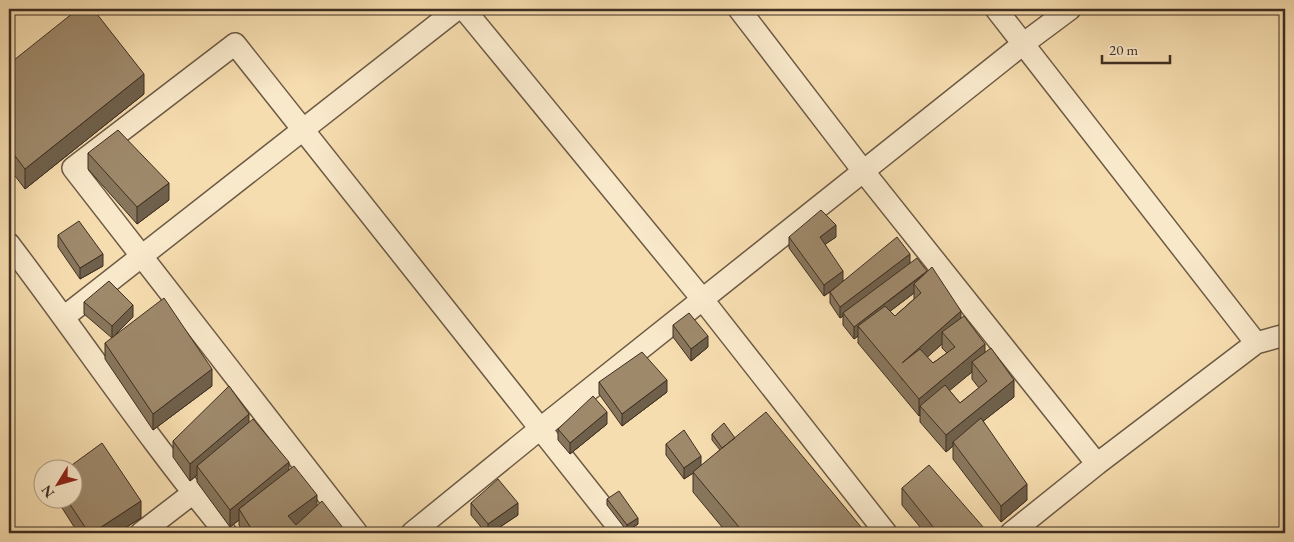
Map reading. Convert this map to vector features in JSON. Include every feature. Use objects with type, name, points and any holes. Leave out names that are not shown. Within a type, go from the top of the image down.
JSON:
[{"type":"street","points":[[64,317],[457,9]]},
{"type":"street","points":[[464,9],[703,300],[886,533]]},
{"type":"street","points":[[739,9],[864,172],[1097,464]]},
{"type":"street","points":[[996,9],[1256,343]]},
{"type":"street","points":[[412,533],[1023,44],[1070,9]]},
{"type":"street","points":[[357,533],[73,168],[235,44],[623,533]]},
{"type":"street","points":[[9,244],[193,494],[226,533]]},
{"type":"street","points":[[1011,533],[1097,464],[1256,343],[1285,335]]},
{"type":"street","points":[[141,533],[193,494]]},
{"type":"building","points":[[78,9],[93,9],[144,74],[25,169],[9,148],[9,64]]},
{"type":"building","points":[[118,130],[169,183],[137,207],[88,153]]},
{"type":"building","points":[[821,210],[836,225],[820,237],[843,271],[824,285],[789,237]]},
{"type":"building","points":[[79,221],[103,254],[80,268],[58,235]]},
{"type":"building","points":[[897,237],[910,254],[840,307],[830,292]]},
{"type":"building","points":[[917,258],[927,271],[854,327],[843,313]]},
{"type":"building","points":[[932,267],[961,311],[902,363],[920,349],[933,363],[955,347],[942,332],[964,316],[985,344],[919,399],[858,326],[885,306],[895,316],[921,293],[914,284]]},
{"type":"building","points":[[109,281],[133,305],[112,326],[84,302]]},
{"type":"building","points":[[164,298],[212,369],[153,414],[105,343]]},
{"type":"building","points":[[689,313],[708,336],[691,349],[673,325]]},
{"type":"building","points":[[991,348],[1014,380],[946,435],[920,406],[945,385],[960,403],[987,381],[972,362]]},
{"type":"building","points":[[642,352],[667,380],[622,414],[599,382]]},
{"type":"building","points":[[229,386],[249,414],[190,464],[173,441]]},
{"type":"building","points":[[593,396],[607,412],[570,443],[558,429]]},
{"type":"building","points":[[766,412],[866,533],[744,533],[693,472]]},
{"type":"building","points":[[981,418],[1027,484],[1001,506],[953,442]]},
{"type":"building","points":[[253,419],[289,462],[230,510],[197,466]]},
{"type":"building","points":[[724,423],[735,438],[722,448],[712,434]]},
{"type":"building","points":[[684,430],[701,456],[684,468],[666,444]]},
{"type":"building","points":[[102,443],[141,501],[92,533],[89,533],[74,510],[82,510],[82,460],[79,460]]},
{"type":"building","points":[[929,465],[984,528],[977,533],[938,533],[902,488]]},
{"type":"building","points":[[294,466],[317,495],[288,516],[296,525],[322,501],[347,533],[270,533],[268,531],[266,533],[254,533],[239,509]]},
{"type":"building","points":[[498,479],[518,503],[488,524],[471,503]]},
{"type":"building","points":[[619,491],[638,518],[627,525],[607,499]]}]
